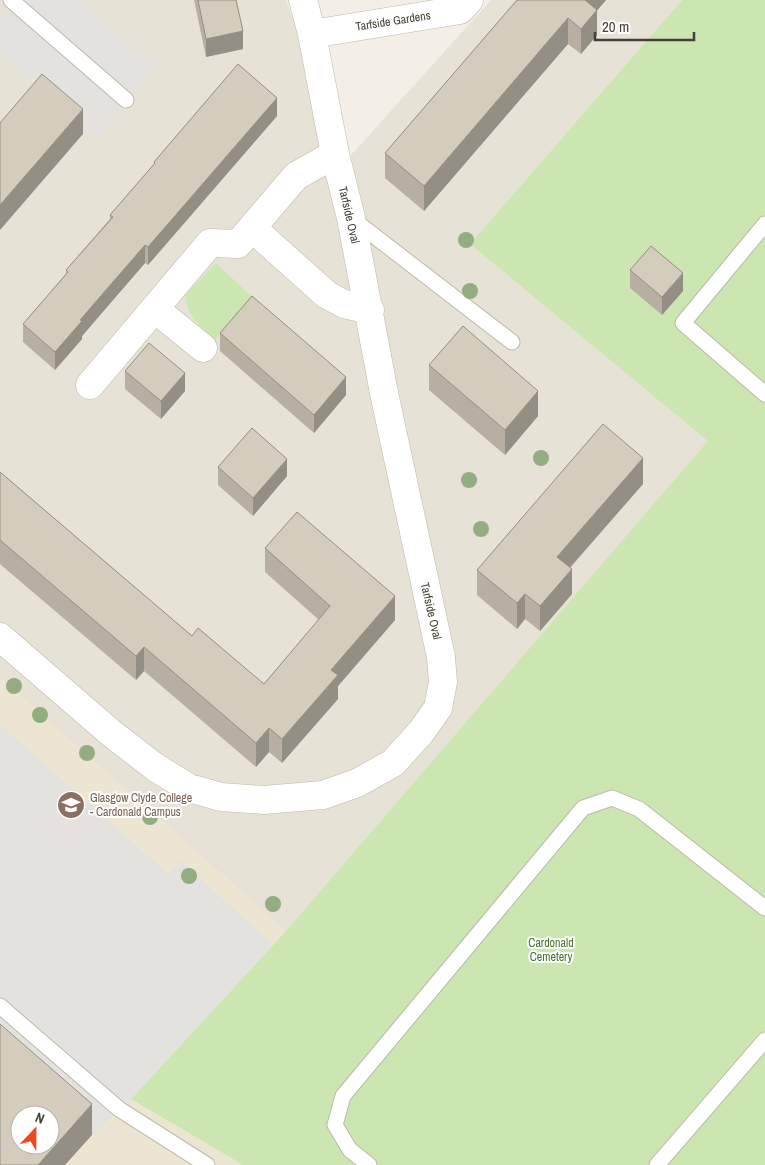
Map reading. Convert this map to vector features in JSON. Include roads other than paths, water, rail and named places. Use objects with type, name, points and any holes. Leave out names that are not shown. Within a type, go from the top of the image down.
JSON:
[{"type":"street","name":"Tarfside Oval","points":[[0,637],[110,734],[189,788],[221,797],[264,800],[323,796],[357,783],[393,763],[421,732],[438,708],[443,682],[441,657],[384,393],[370,310],[351,218],[335,154],[312,34],[303,0]]},
{"type":"street","name":"Tarfside Gardens","points":[[312,34],[460,10],[469,0]]},
{"type":"street","points":[[90,385],[210,243],[238,244],[296,176],[335,154]]},
{"type":"street","points":[[252,228],[327,295],[344,304],[370,310]]},
{"type":"street","points":[[155,310],[203,348]]},
{"type":"lane","points":[[11,0],[126,100]]},
{"type":"lane","points":[[351,218],[512,342]]},
{"type":"lane","points":[[765,224],[683,322],[765,394]]},
{"type":"lane","points":[[369,1165],[350,1150],[335,1126],[343,1096],[583,808],[612,798],[639,809],[765,908]]},
{"type":"lane","points":[[0,1006],[119,1109],[207,1165]]},
{"type":"lane","points":[[657,1165],[765,1040]]},
{"type":"place","name":"Glasgow Clyde College - Cardonald Campus","points":[[71,805]]},
{"type":"park label","name":"Cardonald Cemetery","points":[[551,950]]}]
